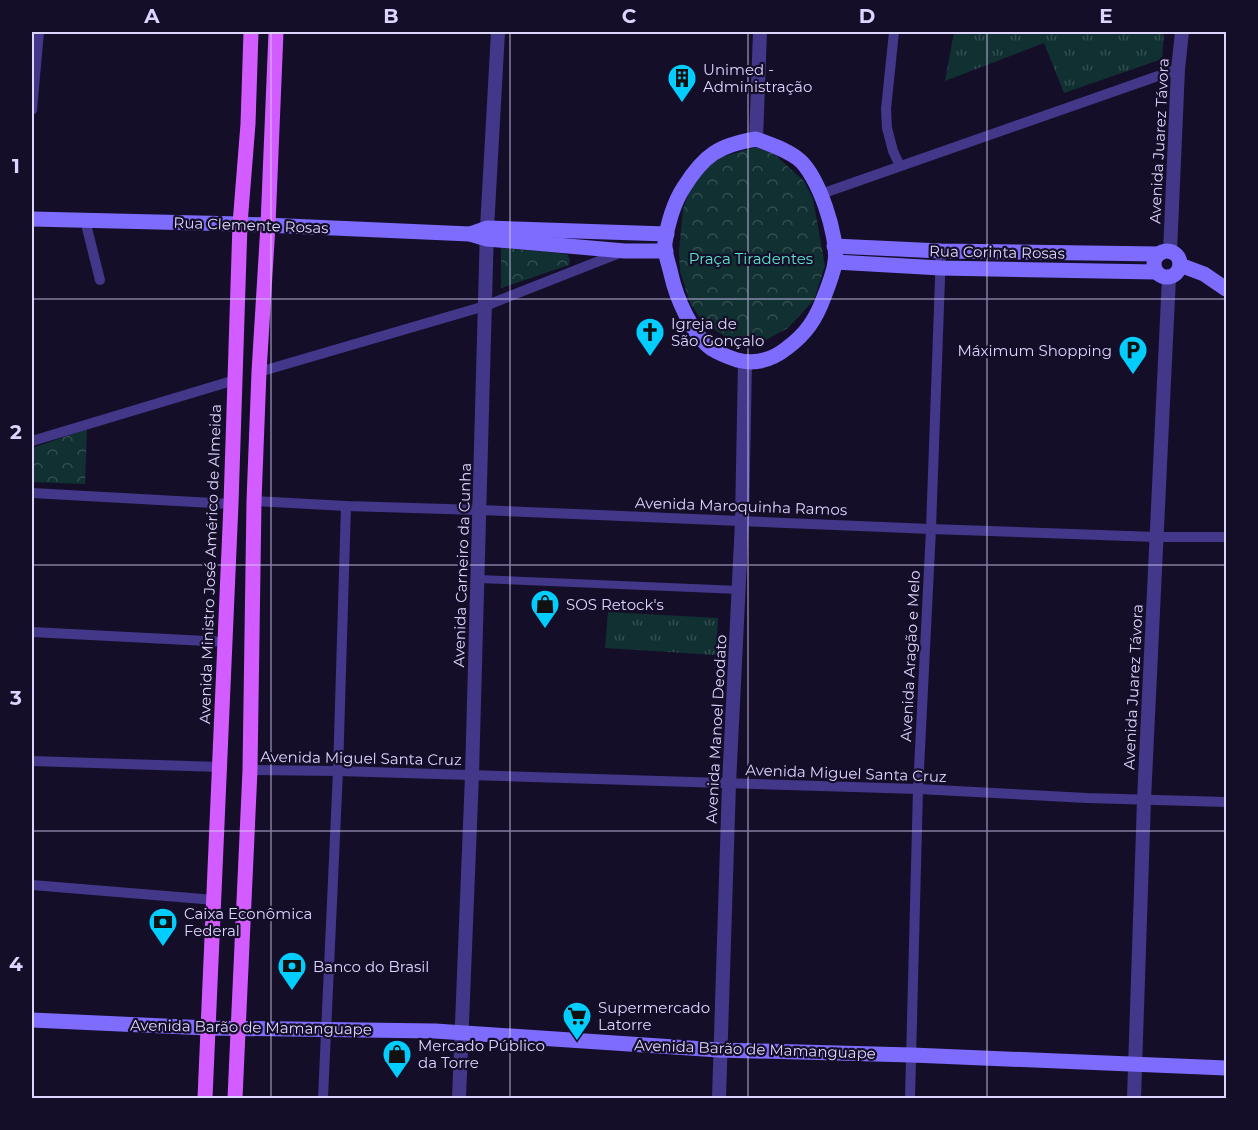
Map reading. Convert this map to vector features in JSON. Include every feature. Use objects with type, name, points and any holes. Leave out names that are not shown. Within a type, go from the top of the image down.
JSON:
[{"type":"main road","name":"Avenida Ministro José Américo de Almeida","points":[[205,1098],[231,504],[240,224],[248,124],[251,32]]},
{"type":"main road","points":[[235,1098],[249,770],[254,501],[276,32]]},
{"type":"main road","points":[[756,139],[780,148],[799,159],[821,194],[830,222],[835,254],[824,298],[810,326],[777,356],[762,362],[745,362],[727,357],[710,348],[688,319],[674,286],[665,243],[676,199],[695,169],[716,151],[735,143],[756,139]]},
{"type":"main road","name":"Rua Clemente Rosas","points":[[32,219],[240,224],[470,234],[667,234]]},
{"type":"main road","name":"Rua Clemente Rosas","points":[[487,234],[625,251],[666,251]]},
{"type":"main road","name":"Rua Corinta Rosas","points":[[835,254],[941,251],[1055,254],[1165,253]]},
{"type":"main road","points":[[1165,253],[1177,256],[1180,265],[1179,271],[1174,275],[1163,275],[1154,266],[1155,259],[1165,253]]},
{"type":"main road","name":"Rua Corinta Rosas","points":[[835,254],[941,268],[1163,275]]},
{"type":"main road","points":[[1180,265],[1203,274],[1227,289]]},
{"type":"main road","name":"Avenida Barão de Mamanguape","points":[[32,1020],[208,1028],[435,1031],[719,1050],[912,1055],[1227,1068]]},
{"type":"street","points":[[32,110],[34,65],[39,32]]},
{"type":"street","name":"Avenida Carneiro da Cunha","points":[[459,1098],[472,775],[487,234],[498,32]]},
{"type":"street","points":[[756,139],[760,32]]},
{"type":"street","points":[[894,32],[886,119],[893,151],[900,166]]},
{"type":"street","name":"Avenida Juarez Távora","points":[[1165,253],[1174,178],[1178,69],[1182,32]]},
{"type":"street","points":[[821,194],[1178,69]]},
{"type":"street","points":[[85,220],[100,280]]},
{"type":"street","name":"Rua Clemente Rosas","points":[[259,372],[485,306],[625,251]]},
{"type":"street","name":"Avenida Aragão e Melo","points":[[910,1098],[918,789],[931,529],[941,251]]},
{"type":"street","name":"Avenida Juarez Távora","points":[[1134,1098],[1156,537],[1163,275]]},
{"type":"street","name":"Avenida Manoel Deodato","points":[[718,1098],[729,784],[742,521],[745,362]]},
{"type":"street","points":[[32,441],[235,380]]},
{"type":"street","points":[[32,493],[231,504]]},
{"type":"street","name":"Avenida Maroquinha Ramos","points":[[254,501],[931,529],[1156,537],[1227,537]]},
{"type":"street","points":[[323,1098],[338,771],[346,506]]},
{"type":"street","points":[[478,579],[739,590]]},
{"type":"street","points":[[32,632],[225,642]]},
{"type":"street","points":[[32,760],[220,767]]},
{"type":"street","name":"Avenida Miguel Santa Cruz","points":[[249,770],[918,789],[1144,800],[1227,801]]},
{"type":"street","points":[[32,885],[215,900]]},
{"type":"green space","points":[[954,32],[1164,32],[1162,59],[1064,93],[1044,43],[945,81]]},
{"type":"green space","name":"Praça Tiradentes","points":[[756,147],[774,154],[804,181],[813,199],[825,266],[814,300],[788,328],[762,342],[736,344],[702,321],[690,303],[680,271],[679,251],[683,209],[693,182],[718,158]]},
{"type":"green space","points":[[501,248],[559,253],[568,255],[570,261],[569,265],[501,288]]},
{"type":"green space","points":[[87,429],[85,484],[32,482],[32,448]]},
{"type":"green space","points":[[608,612],[718,618],[716,655],[605,648]]},
{"type":"place","name":"Unimed - Administração","points":[[682,104]]},
{"type":"place","name":"Igreja de São Gonçalo","points":[[650,358]]},
{"type":"place","name":"Máximum Shopping","points":[[1133,376]]},
{"type":"place","name":"SOS Retock's","points":[[545,630]]},
{"type":"place","name":"Caixa Econômica Federal","points":[[163,948]]},
{"type":"place","name":"Banco do Brasil","points":[[292,992]]},
{"type":"place","name":"Supermercado Latorre","points":[[577,1042]]},
{"type":"place","name":"Mercado Público da Torre","points":[[397,1080]]}]
